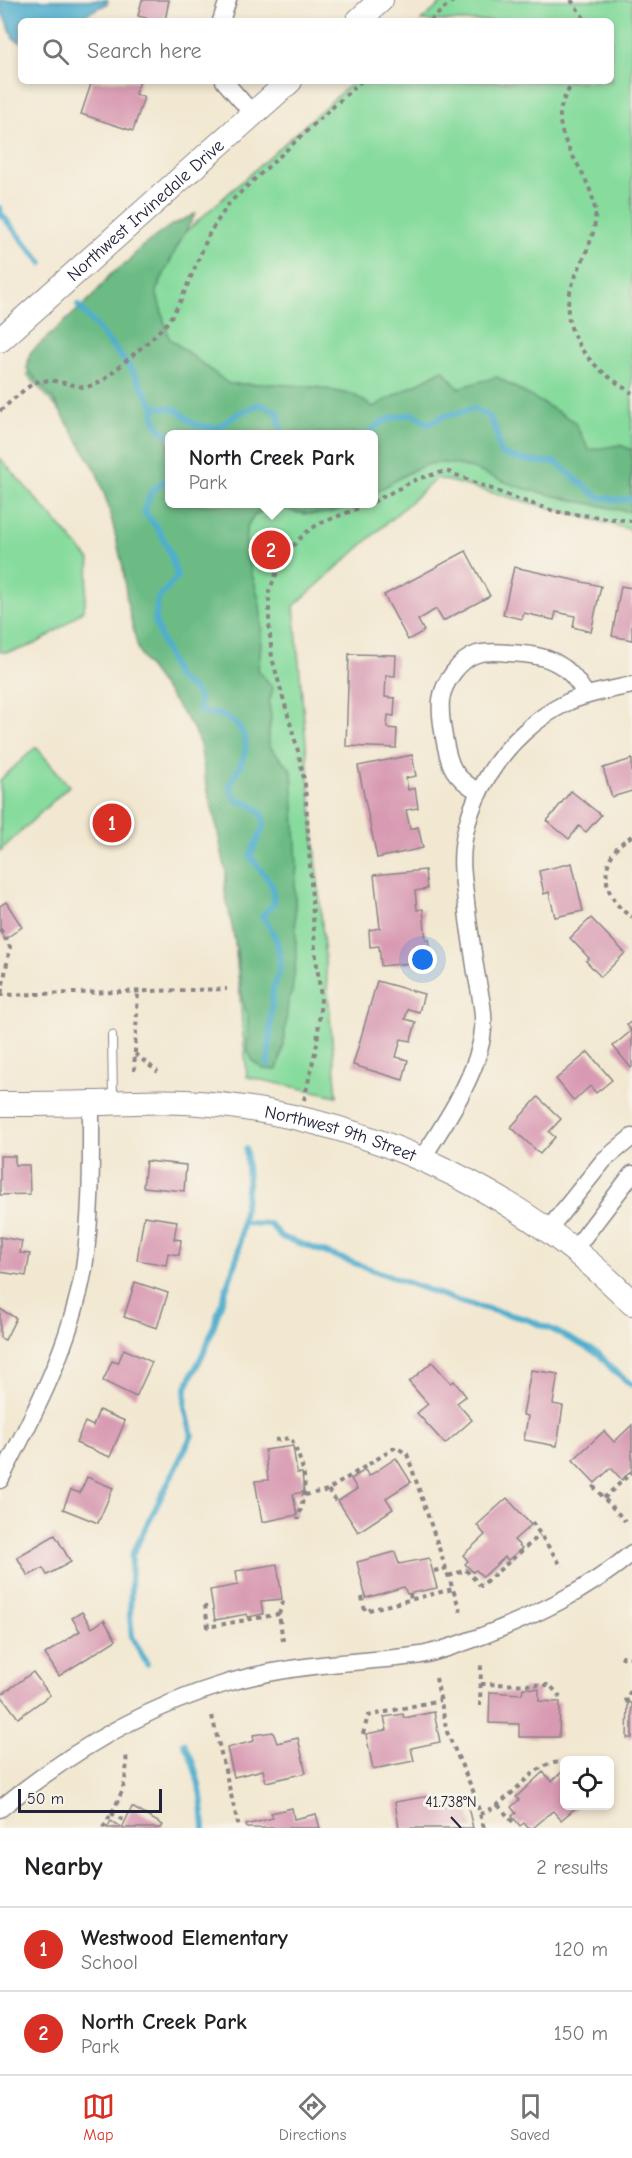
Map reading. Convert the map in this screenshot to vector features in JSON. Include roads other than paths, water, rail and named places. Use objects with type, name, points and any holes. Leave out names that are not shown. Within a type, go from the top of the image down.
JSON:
[{"type":"street","points":[[222,18],[228,0]]},
{"type":"street","points":[[361,18],[381,0]]},
{"type":"street","points":[[227,84],[253,114]]},
{"type":"street","name":"Northwest Irvinedale Drive","points":[[0,340],[287,84]]},
{"type":"street","points":[[479,792],[462,782],[452,770],[443,733],[441,701],[445,688],[460,665],[475,654],[494,652],[536,656],[564,668],[586,694]]},
{"type":"street","points":[[421,1160],[473,1068],[484,1029],[462,873],[463,836],[479,792],[492,770],[515,741],[540,720],[565,703],[586,694],[632,686]]},
{"type":"street","name":"Northwest 9th Street","points":[[0,1104],[186,1102],[243,1108],[300,1118],[353,1134],[421,1160],[477,1187],[574,1250],[632,1303]]},
{"type":"street","points":[[0,1480],[47,1385],[75,1306],[83,1269],[102,1103]]},
{"type":"street","points":[[547,1231],[604,1160],[632,1137]]},
{"type":"street","points":[[574,1250],[632,1174]]},
{"type":"street","points":[[0,1809],[35,1780],[93,1741],[123,1724],[173,1703],[224,1684],[277,1671],[420,1655],[460,1644],[519,1622],[568,1598],[587,1587],[632,1553]]},
{"type":"lane","points":[[102,1103],[112,1035]]},
{"type":"water","points":[[0,0],[108,0],[107,4],[83,18],[18,18],[18,40],[13,38],[1,10]]},
{"type":"waterway","points":[[0,208],[1,214],[42,263]]},
{"type":"waterway","points":[[78,305],[132,370],[154,407],[154,417],[161,431],[165,432]]},
{"type":"waterway","points":[[154,407],[176,409],[195,425],[217,428],[259,404],[278,412],[281,430]]},
{"type":"waterway","points":[[372,430],[395,417],[414,414],[428,424],[444,416],[474,409],[489,416],[497,433],[500,453],[527,461],[555,462],[598,497],[617,500],[632,499]]},
{"type":"waterway","points":[[165,480],[151,492],[144,512],[165,542],[177,577],[158,599],[155,619],[177,678],[193,689],[200,699],[199,710],[229,718],[244,736],[246,743],[244,758],[229,785],[236,800],[250,804],[262,813],[264,825],[250,856],[272,885],[274,904],[262,916],[268,923],[276,941],[280,960],[273,987],[268,1065]]},
{"type":"waterway","points":[[147,1664],[132,1637],[130,1615],[132,1555],[192,1435],[185,1407],[186,1387],[206,1348],[238,1254],[248,1182],[246,1149]]},
{"type":"waterway","points":[[244,1223],[270,1224],[281,1237],[461,1302],[526,1319],[553,1330],[599,1354],[612,1369],[632,1385]]},
{"type":"waterway","points":[[184,1743],[199,1784],[204,1828]]},
{"type":"place","name":"North Creek Park","points":[[271,550]]},
{"type":"place","name":"Westwood Elementary","points":[[112,823]]}]
